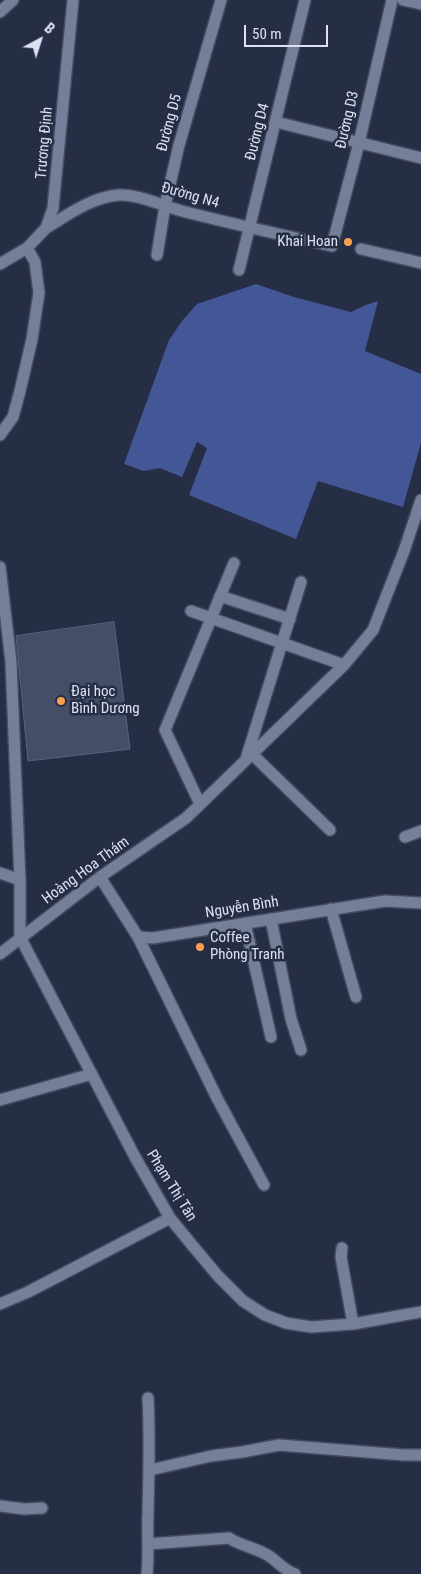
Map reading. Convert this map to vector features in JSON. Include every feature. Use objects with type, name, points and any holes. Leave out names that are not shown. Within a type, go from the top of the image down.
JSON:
[{"type":"street","points":[[0,12],[13,0]]},
{"type":"street","name":"Trương Định","points":[[0,264],[27,248],[46,228],[53,208],[73,0]]},
{"type":"street","name":"Đường D5","points":[[157,255],[165,206],[197,80],[220,0]]},
{"type":"street","name":"Đường D4","points":[[239,270],[305,0]]},
{"type":"street","name":"Đường D3","points":[[332,246],[392,0]]},
{"type":"street","points":[[403,0],[421,4]]},
{"type":"street","points":[[276,122],[421,158]]},
{"type":"street","name":"Đường N4","points":[[46,228],[97,199],[121,195],[148,200],[250,228],[332,246]]},
{"type":"street","points":[[0,436],[13,416],[20,392],[32,339],[39,293],[35,262],[27,248]]},
{"type":"street","points":[[361,249],[421,263]]},
{"type":"street","name":"Hoàng Hoa Thám","points":[[0,954],[100,877],[186,818],[344,665],[373,630],[404,551],[421,500]]},
{"type":"street","points":[[200,804],[165,730],[234,563]]},
{"type":"street","name":"Hoàng Hoa Thám","points":[[0,567],[2,600],[11,662],[20,880],[20,937]]},
{"type":"street","points":[[302,582],[249,757],[330,830]]},
{"type":"street","points":[[220,596],[290,619]]},
{"type":"street","points":[[191,611],[344,665]]},
{"type":"street","points":[[405,838],[421,831]]},
{"type":"street","points":[[0,873],[20,880]]},
{"type":"street","points":[[100,877],[138,937],[218,1100],[264,1185]]},
{"type":"street","name":"Nguyễn Bình","points":[[138,937],[153,938],[385,901],[421,903]]},
{"type":"street","points":[[331,909],[356,997]]},
{"type":"street","points":[[271,919],[291,1019],[300,1050]]},
{"type":"street","points":[[245,923],[271,1037]]},
{"type":"street","name":"Phạm Thị Tân","points":[[20,937],[135,1157],[170,1218],[218,1276],[243,1301],[265,1315],[286,1323],[311,1326],[353,1324],[421,1312]]},
{"type":"street","points":[[0,1100],[92,1074]]},
{"type":"street","points":[[0,1304],[28,1292],[170,1218]]},
{"type":"street","points":[[342,1248],[341,1257],[353,1324]]},
{"type":"street","points":[[147,1574],[150,1470],[148,1398]]},
{"type":"street","points":[[150,1470],[202,1458],[279,1445],[421,1455]]},
{"type":"street","points":[[0,1506],[24,1509],[42,1508]]},
{"type":"street","points":[[148,1544],[229,1538],[238,1544],[267,1554],[290,1572],[296,1574]]},
{"type":"shaded area","points":[[256,284],[294,297],[351,312],[378,301],[365,351],[421,374],[421,443],[403,507],[318,481],[296,539],[189,495],[207,448],[197,442],[182,477],[160,468],[144,471],[124,464],[169,340],[182,321],[197,304]]},
{"type":"building","name":"Đại học Bình Dương","points":[[114,622],[130,749],[28,761],[16,636]]},
{"type":"place","name":"Khai Hoan","points":[[348,242]]},
{"type":"place","name":"Đại học Bình Dương","points":[[61,701]]},
{"type":"place","name":"Coffee Phòng Tranh","points":[[200,947]]}]
